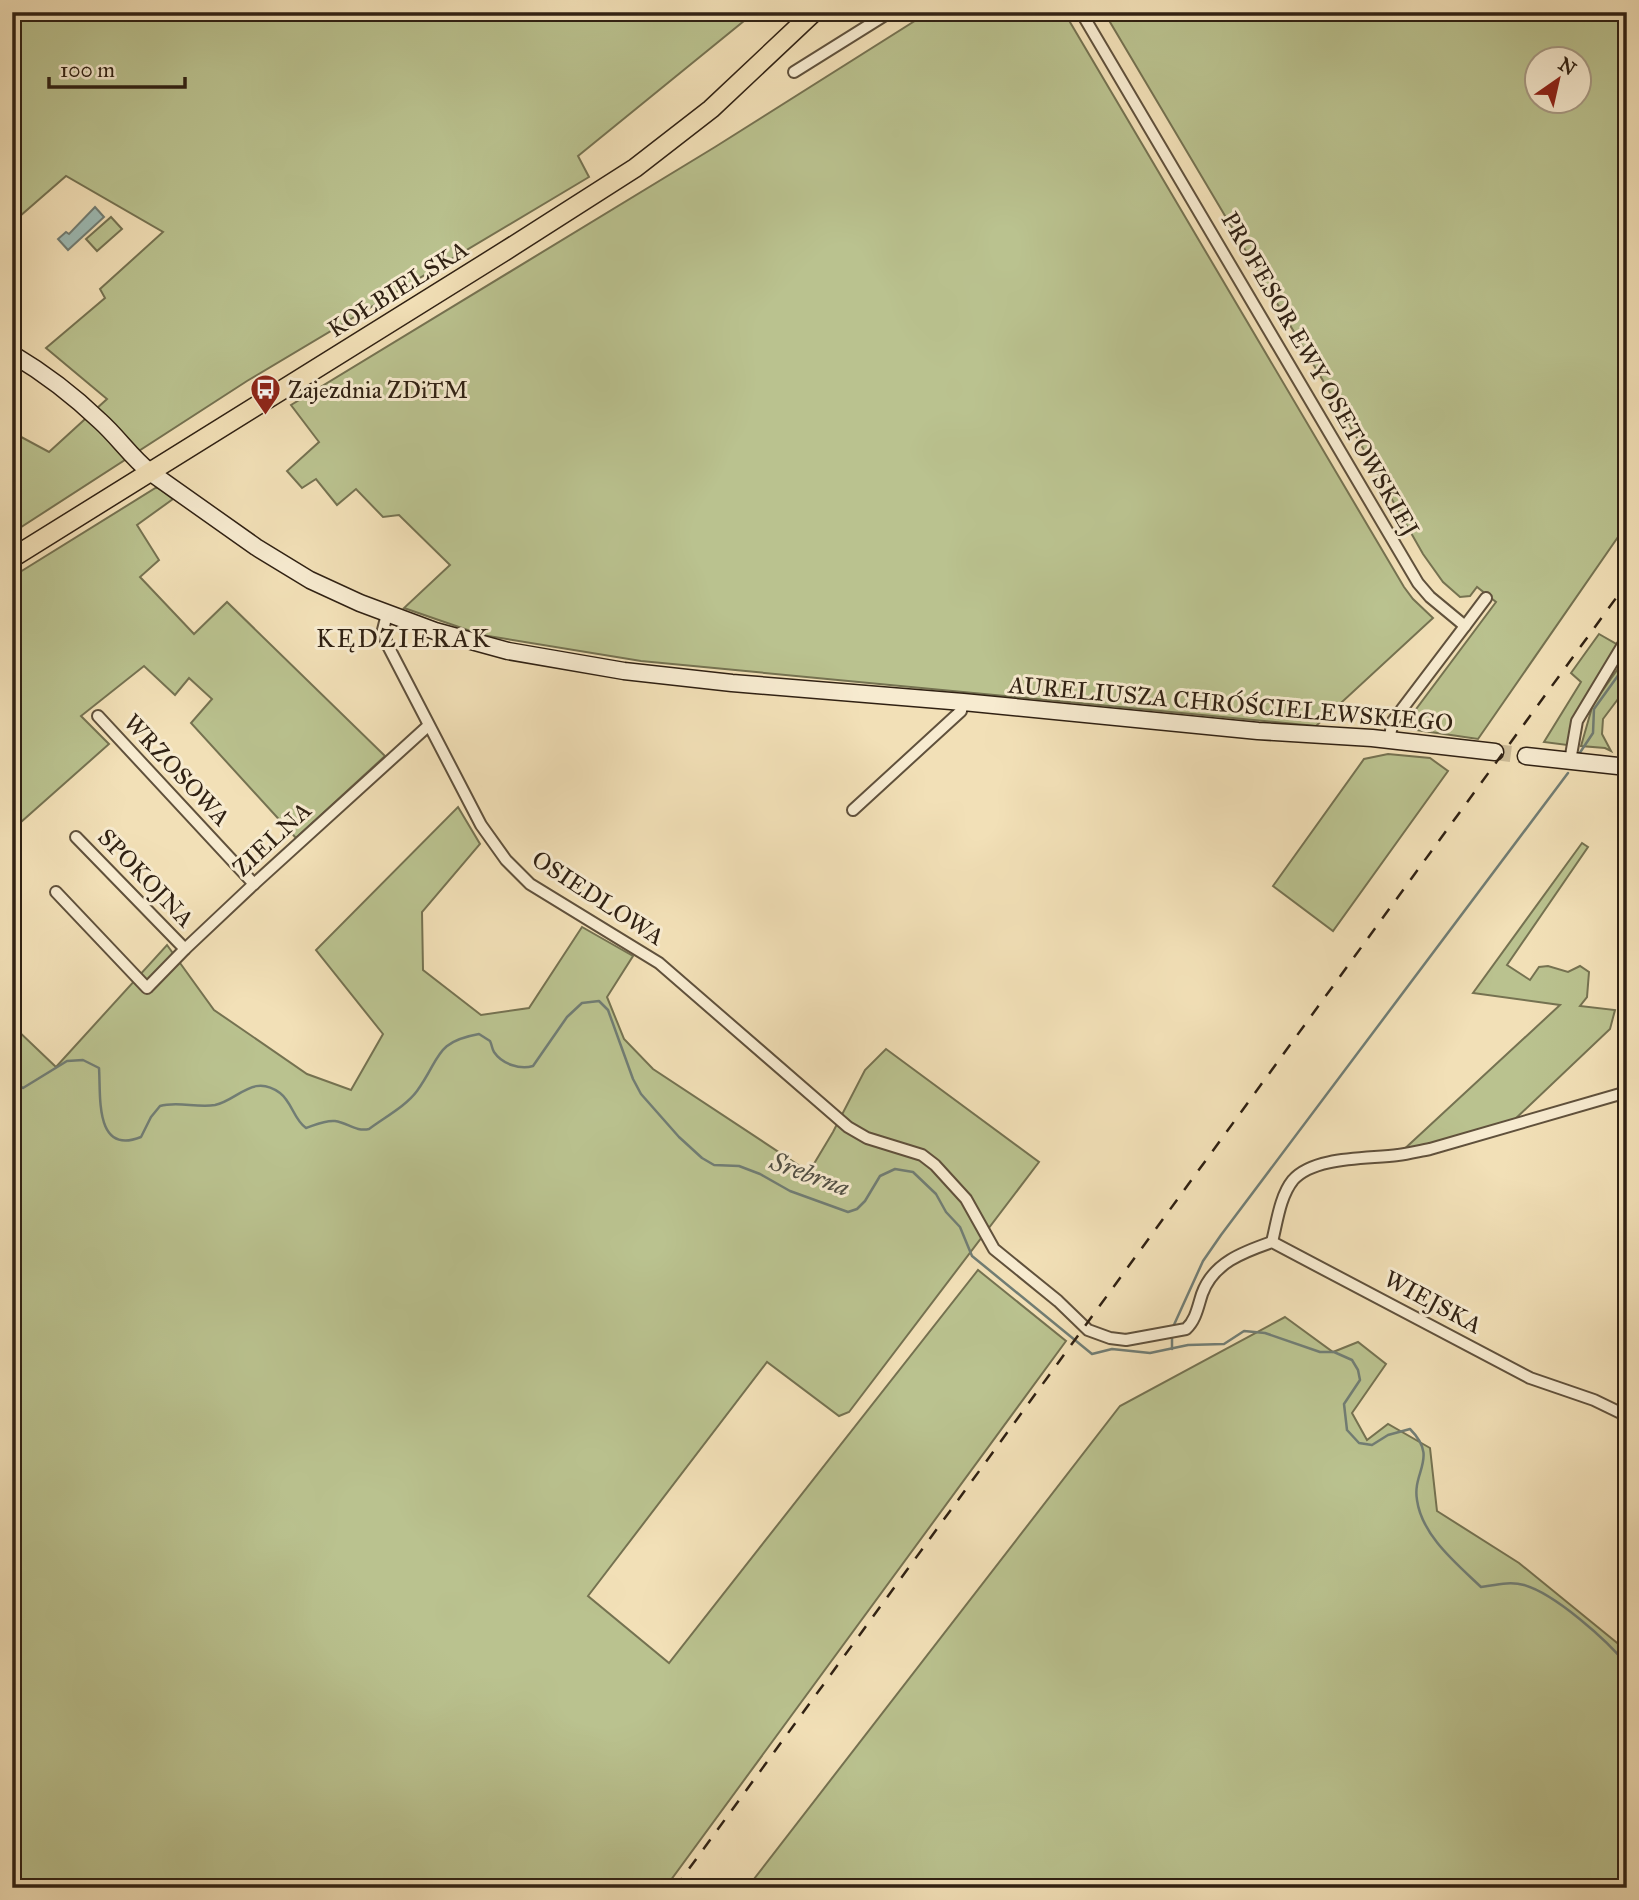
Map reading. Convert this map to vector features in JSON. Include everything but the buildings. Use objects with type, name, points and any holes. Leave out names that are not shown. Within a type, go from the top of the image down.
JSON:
[{"type":"main road","points":[[790,35],[807,12]]},
{"type":"main road","points":[[790,35],[814,12]]},
{"type":"main road","name":"KOŁBIELSKA","points":[[12,558],[635,168],[711,110],[790,35]]},
{"type":"street","points":[[793,72],[890,12]]},
{"type":"street","name":"PROFESOR EWY OSETOWSKIEJ","points":[[1081,12],[1418,583],[1430,597],[1465,626]]},
{"type":"street","name":"AURELIUSZA CHRÓŚCIELEWSKIEGO","points":[[12,354],[43,373],[87,409],[150,472],[290,569],[387,614],[449,636],[508,651],[601,668],[732,683],[964,702],[1258,731],[1389,740],[1495,752]]},
{"type":"street","points":[[1389,740],[1393,721],[1486,598]]},
{"type":"street","name":"OSIEDLOWA","points":[[387,614],[383,627],[384,637],[481,825],[506,860],[530,884],[659,963],[848,1126],[867,1138],[922,1155],[935,1165],[966,1199],[994,1249],[1094,1334],[1126,1340],[1186,1329],[1192,1322],[1206,1284],[1213,1273],[1223,1264],[1272,1242]]},
{"type":"street","points":[[1570,761],[1577,721],[1627,638]]},
{"type":"street","points":[[853,810],[961,711],[964,702]]},
{"type":"street","name":"WRZOSOWA","points":[[98,716],[254,884]]},
{"type":"street","name":"ZIELNA","points":[[57,892],[147,988],[254,884],[428,726]]},
{"type":"street","points":[[1525,756],[1627,767]]},
{"type":"street","name":"SPOKOJNA","points":[[76,837],[185,949]]},
{"type":"street","points":[[1272,1242],[1284,1197],[1293,1181],[1304,1171],[1323,1164],[1430,1149],[1627,1092]]},
{"type":"street","name":"WIEJSKA","points":[[1272,1242],[1530,1378],[1594,1399],[1627,1416]]},
{"type":"green space","points":[[12,12],[755,12],[578,156],[589,177],[247,381],[12,533],[12,432],[49,452],[107,399],[46,348],[105,298],[100,289],[163,232],[66,176],[12,223]]},
{"type":"green space","points":[[929,12],[1064,12],[1404,587],[1433,618],[1316,726],[641,661],[482,635],[404,608],[450,565],[399,515],[383,517],[356,489],[337,505],[316,479],[302,488],[287,471],[319,442],[291,405],[715,147]]},
{"type":"green space","points":[[1104,12],[1627,12],[1627,524],[1478,739],[1410,729],[1408,720],[1496,602],[1477,587],[1470,596],[1460,597],[1443,582],[1423,554]]},
{"type":"green space","points":[[111,217],[122,229],[97,251],[86,239]]},
{"type":"green space","points":[[157,487],[173,499],[137,525],[159,560],[140,577],[194,634],[227,602],[385,756],[296,838],[191,723],[212,699],[189,678],[175,695],[144,666],[81,716],[109,744],[12,830],[12,577]]},
{"type":"green space","points":[[1599,634],[1618,645],[1567,745],[1544,742],[1581,682],[1571,673]]},
{"type":"green space","points":[[1627,656],[1627,687],[1603,719],[1602,734],[1611,751],[1581,746],[1593,704]]},
{"type":"green space","points":[[1388,754],[1430,758],[1448,771],[1333,931],[1273,886],[1364,759]]},
{"type":"green space","points":[[458,807],[480,844],[422,912],[423,970],[481,1015],[529,1008],[582,927],[633,956],[607,997],[624,1039],[653,1069],[809,1172],[865,1070],[886,1049],[1039,1162],[849,1412],[839,1416],[767,1362],[588,1596],[669,1663],[978,1270],[1066,1341],[665,1888],[12,1888],[12,1025],[56,1067],[167,945],[214,1010],[307,1074],[351,1090],[383,1034],[316,950]]},
{"type":"green space","points":[[1582,843],[1588,847],[1507,965],[1530,980],[1539,967],[1548,966],[1568,972],[1580,966],[1589,972],[1587,997],[1580,1006],[1615,1010],[1610,1029],[1512,1122],[1400,1153],[1560,1005],[1473,993]]},
{"type":"green space","points":[[1285,1317],[1333,1352],[1358,1342],[1386,1364],[1352,1413],[1367,1440],[1388,1424],[1430,1448],[1437,1511],[1519,1563],[1627,1651],[1627,1888],[1160,1888],[1131,1884],[1124,1888],[747,1888],[1120,1406]]},
{"type":"water","points":[[95,207],[104,217],[68,250],[58,239],[66,232],[69,234]]},
{"type":"waterway","points":[[1579,754],[1593,733],[1594,709],[1627,663]]},
{"type":"waterway","points":[[1173,1327],[1203,1261],[1221,1235],[1568,773]]},
{"type":"waterway","name":"Srebrna","points":[[12,1081],[23,1088],[67,1061],[83,1060],[99,1068],[103,1120],[115,1138],[126,1141],[141,1137],[160,1106],[215,1105],[246,1090],[262,1086],[280,1093],[306,1128],[331,1121],[369,1129],[412,1096],[440,1053],[454,1042],[479,1034],[490,1041],[494,1052],[506,1063],[533,1066],[567,1017],[582,1003],[599,1001],[608,1010],[641,1094],[679,1137],[702,1158],[714,1165],[739,1166],[790,1191],[848,1212],[857,1209],[865,1201],[880,1176],[895,1169],[913,1172],[936,1194],[946,1212],[960,1227],[972,1256],[1092,1354],[1112,1349],[1150,1353],[1188,1345],[1224,1344],[1244,1331],[1265,1333],[1320,1352],[1334,1352],[1352,1360],[1360,1380],[1344,1404],[1347,1430],[1359,1443],[1372,1445],[1388,1435],[1410,1429],[1423,1448],[1424,1457],[1416,1490],[1420,1513],[1442,1548],[1481,1587],[1519,1584],[1550,1598],[1594,1631],[1627,1665]]},
{"type":"waterway","points":[[1172,1336],[1172,1349]]},
{"type":"tunnel","points":[[1495,752],[1526,756]]},
{"type":"railway","points":[[675,1888],[1627,583]]},
{"type":"place","name":"Zajezdnia ZDiTM","points":[[265,417]]},
{"type":"district","name":"KĘDZIERAK","points":[[404,638]]}]
